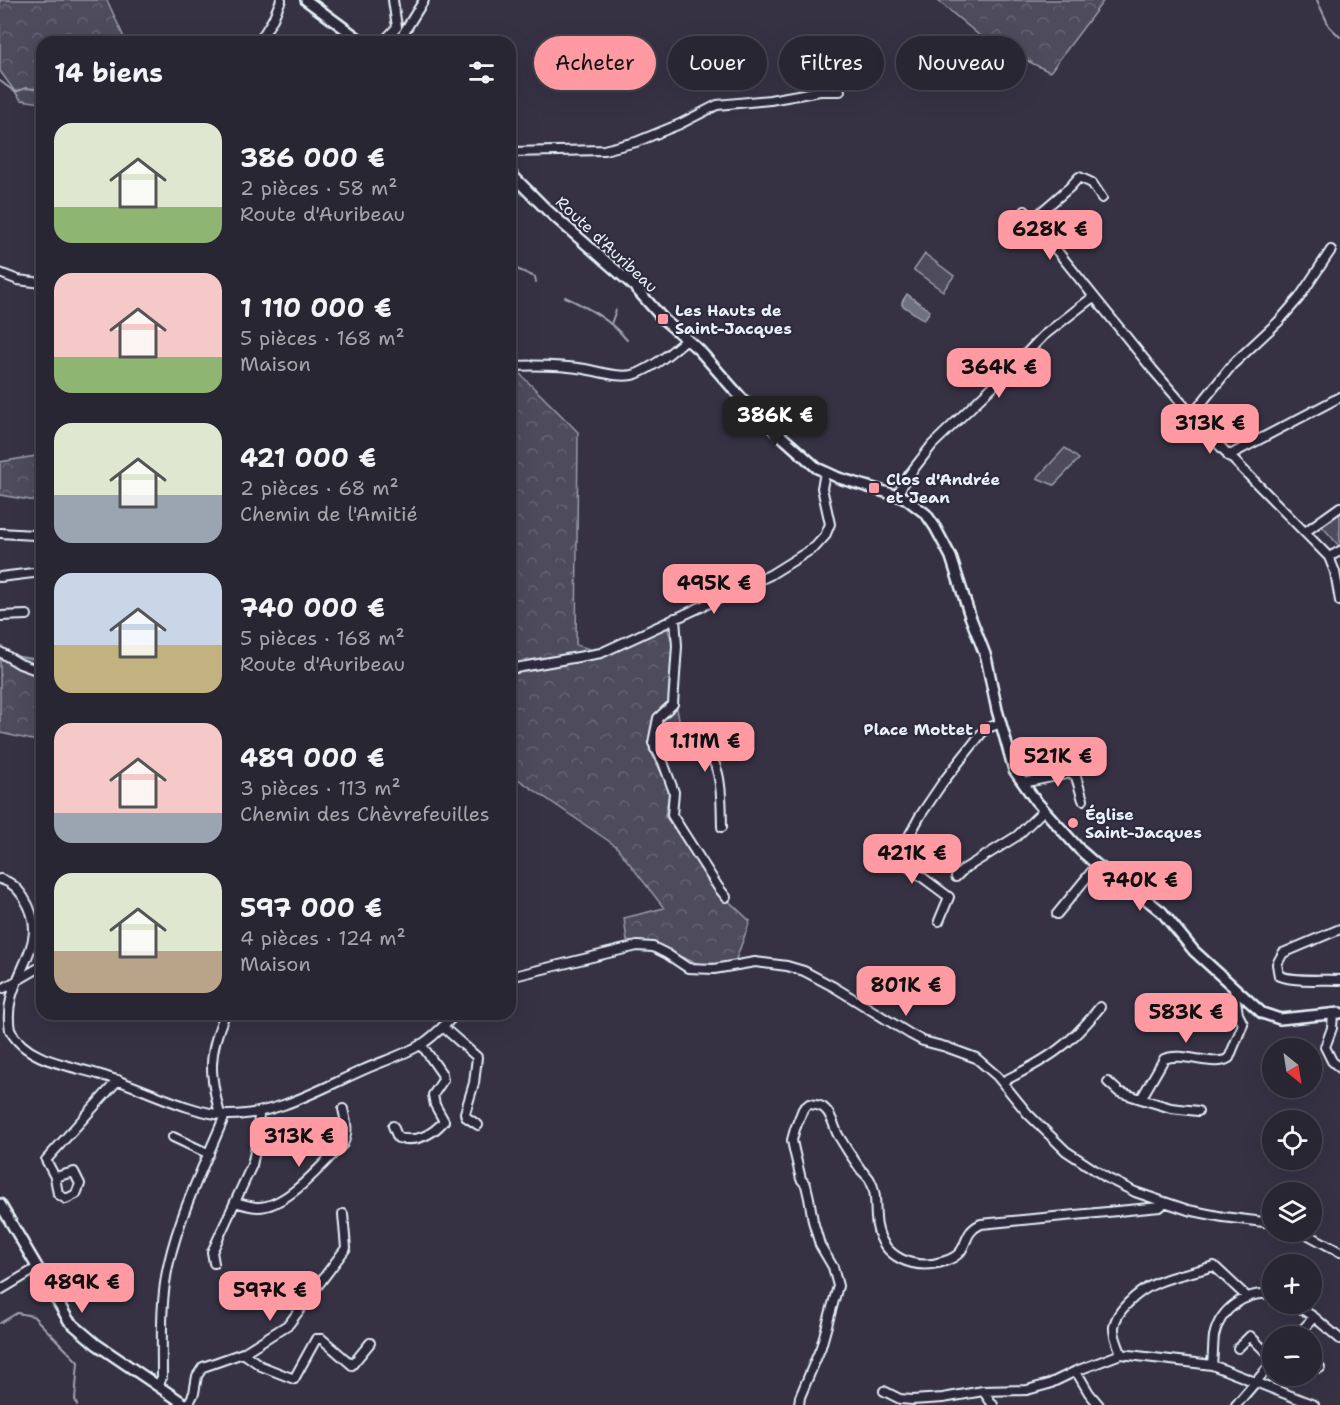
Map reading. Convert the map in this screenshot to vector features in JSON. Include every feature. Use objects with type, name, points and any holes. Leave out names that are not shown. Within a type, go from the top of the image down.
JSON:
[{"type":"street","points":[[263,36],[281,0]]},
{"type":"street","points":[[389,36],[397,27],[393,0]]},
{"type":"street","points":[[402,36],[424,0]]},
{"type":"street","points":[[309,2],[355,36]]},
{"type":"street","points":[[516,152],[604,150],[636,142],[680,124],[717,105],[770,100],[820,91],[840,91]]},
{"type":"street","points":[[1032,220],[1070,188],[1078,177],[1092,183],[1102,198]]},
{"type":"street","name":"Route d'Auribeau","points":[[516,179],[547,210],[634,286],[664,320],[699,350],[751,409],[825,473],[897,495],[914,503],[926,514],[951,557],[986,657],[1014,770],[1044,810],[1080,849],[1097,865],[1162,912],[1194,951],[1262,1013],[1280,1019],[1336,1013]]},
{"type":"street","points":[[1025,211],[1093,297],[1228,456],[1329,557],[1335,572],[1340,601]]},
{"type":"street","points":[[1192,415],[1232,365],[1279,321],[1299,298],[1331,250]]},
{"type":"street","points":[[0,273],[18,280],[36,282]]},
{"type":"street","points":[[897,495],[932,445],[1022,360],[1043,336],[1093,297]]},
{"type":"street","points":[[516,366],[537,364],[587,369],[606,374],[634,375],[654,365],[687,339]]},
{"type":"street","points":[[1228,456],[1340,397]]},
{"type":"street","points":[[516,668],[601,653],[770,575],[815,547],[825,536],[830,524],[822,489],[825,473]]},
{"type":"street","points":[[1305,532],[1340,507]]},
{"type":"street","points":[[0,534],[34,536]]},
{"type":"street","points":[[1329,557],[1340,550]]},
{"type":"street","points":[[0,577],[33,573]]},
{"type":"street","points":[[0,616],[27,615]]},
{"type":"street","points":[[675,618],[677,646],[673,704],[658,718],[653,743],[674,792],[672,815],[726,897]]},
{"type":"street","points":[[0,652],[20,664],[36,670]]},
{"type":"street","points":[[939,921],[950,897],[903,863],[899,859],[899,854],[943,782],[985,729],[1001,723]]},
{"type":"street","points":[[655,750],[693,746],[712,757],[717,768],[722,827]]},
{"type":"street","points":[[1023,783],[1071,773],[1076,777],[1083,800]]},
{"type":"street","points":[[956,877],[1017,836],[1044,810]]},
{"type":"street","points":[[1057,914],[1097,865]]},
{"type":"street","points":[[0,879],[18,889],[29,906],[33,922],[32,934],[9,975],[2,1000],[3,1013],[9,1029],[19,1044],[44,1058],[118,1080],[193,1108],[223,1115],[259,1112],[291,1102],[421,1044],[450,1020]]},
{"type":"street","points":[[1340,929],[1283,953],[1276,963],[1279,976],[1291,980],[1340,980]]},
{"type":"street","points":[[516,976],[636,946],[653,947],[688,968],[714,969],[755,962],[787,966],[804,971],[923,1041],[943,1045],[976,1058],[1002,1082],[1028,1114],[1066,1151],[1107,1178],[1164,1203],[1223,1217],[1262,1222]]},
{"type":"street","points":[[4,988],[36,969]]},
{"type":"street","points":[[1141,1099],[1164,1059],[1176,1056],[1220,1061],[1229,1058],[1244,1024],[1238,1014],[1234,989]]},
{"type":"street","points":[[1002,1082],[1055,1053],[1086,1025],[1100,1007]]},
{"type":"street","points":[[1336,1013],[1325,1047],[1332,1061],[1340,1068]]},
{"type":"street","points":[[158,1386],[162,1377],[162,1319],[168,1264],[182,1214],[209,1154],[223,1115],[210,1067],[212,1050],[223,1020]]},
{"type":"street","points":[[443,1026],[477,1057],[474,1083],[465,1113],[466,1117],[478,1125]]},
{"type":"street","points":[[393,1126],[398,1138],[417,1139],[435,1131],[444,1121],[435,1105],[433,1095],[443,1080],[442,1074],[421,1044]]},
{"type":"street","points":[[55,1177],[46,1160],[118,1080]]},
{"type":"street","points":[[1108,1083],[1119,1092],[1141,1099],[1171,1108],[1198,1111]]},
{"type":"street","points":[[799,1405],[800,1397],[821,1347],[838,1286],[833,1267],[820,1245],[806,1185],[801,1179],[792,1140],[803,1109],[809,1104],[819,1105],[826,1109],[848,1151],[870,1180],[875,1196],[877,1225],[880,1237],[887,1249],[893,1256],[910,1263],[937,1263],[958,1256],[973,1227],[981,1224],[1160,1207],[1164,1203]]},
{"type":"street","points":[[235,1202],[257,1207],[289,1196],[343,1144],[347,1136],[343,1109]]},
{"type":"street","points":[[214,1263],[212,1252],[252,1165],[258,1138],[259,1112]]},
{"type":"street","points":[[172,1137],[209,1154]]},
{"type":"street","points":[[0,1204],[69,1321],[96,1344],[187,1405],[194,1393],[197,1376],[203,1367],[243,1353],[289,1324],[346,1248],[343,1214]]},
{"type":"street","points":[[1322,1242],[1340,1252]]},
{"type":"street","points":[[1121,1354],[1114,1330],[1119,1313],[1138,1293],[1161,1281],[1214,1266],[1245,1296]]},
{"type":"street","points":[[0,1290],[37,1268]]},
{"type":"street","points":[[1212,1365],[1215,1335],[1220,1324],[1232,1307],[1245,1296],[1262,1293]]},
{"type":"street","points":[[1309,1314],[1340,1339]]},
{"type":"street","points":[[1306,1326],[1314,1317]]},
{"type":"street","points":[[1238,1348],[1250,1336],[1262,1348]]},
{"type":"street","points":[[243,1353],[261,1366],[294,1379],[316,1339],[322,1339],[351,1365],[370,1343]]},
{"type":"street","points":[[884,1391],[900,1399],[912,1400],[943,1398],[983,1391],[1027,1390],[1121,1354],[1212,1365],[1314,1405]]},
{"type":"street","points":[[1076,1371],[1099,1405]]},
{"type":"street","points":[[1236,1405],[1262,1374]]},
{"type":"street","points":[[983,1391],[993,1405]]},
{"type":"green space","points":[[0,0],[107,0],[123,36],[36,36],[36,102],[21,100],[0,71]]},
{"type":"green space","points":[[937,0],[1104,0],[1050,72],[1026,60],[1026,36],[980,36]]},
{"type":"green space","points":[[925,254],[954,276],[943,291],[914,270]]},
{"type":"green space","points":[[516,371],[578,432],[576,645],[596,651],[667,626],[673,645],[670,676],[681,728],[651,732],[650,750],[670,790],[665,816],[720,893],[750,921],[735,962],[706,967],[652,945],[627,941],[624,918],[664,908],[616,846],[516,778]]},
{"type":"green space","points":[[1065,448],[1079,459],[1054,485],[1037,478]]},
{"type":"green space","points":[[36,456],[36,501],[0,495],[0,462]]},
{"type":"green space","points":[[1340,512],[1340,545],[1339,546],[1321,525]]},
{"type":"green space","points":[[0,654],[36,659],[36,741],[0,733]]},
{"type":"water","points":[[907,294],[930,311],[924,320],[902,305]]},
{"type":"waterway","points":[[1317,0],[1329,26],[1340,37]]},
{"type":"waterway","points":[[0,81],[15,92],[26,88],[36,89]]},
{"type":"waterway","points":[[516,269],[535,277],[536,282]]},
{"type":"waterway","points":[[565,297],[599,315],[627,340]]},
{"type":"waterway","points":[[611,324],[616,310]]},
{"type":"waterway","points":[[0,1323],[17,1313],[33,1316],[78,1362],[75,1400],[77,1405]]},
{"type":"place","name":"Les Hauts de Saint-Jacques","points":[[663,319]]},
{"type":"place","name":"Clos d'Andrée et Jean","points":[[874,488]]},
{"type":"place","name":"Place Mottet","points":[[985,729]]},
{"type":"place","name":"Église Saint-Jacques","points":[[1073,823]]}]
